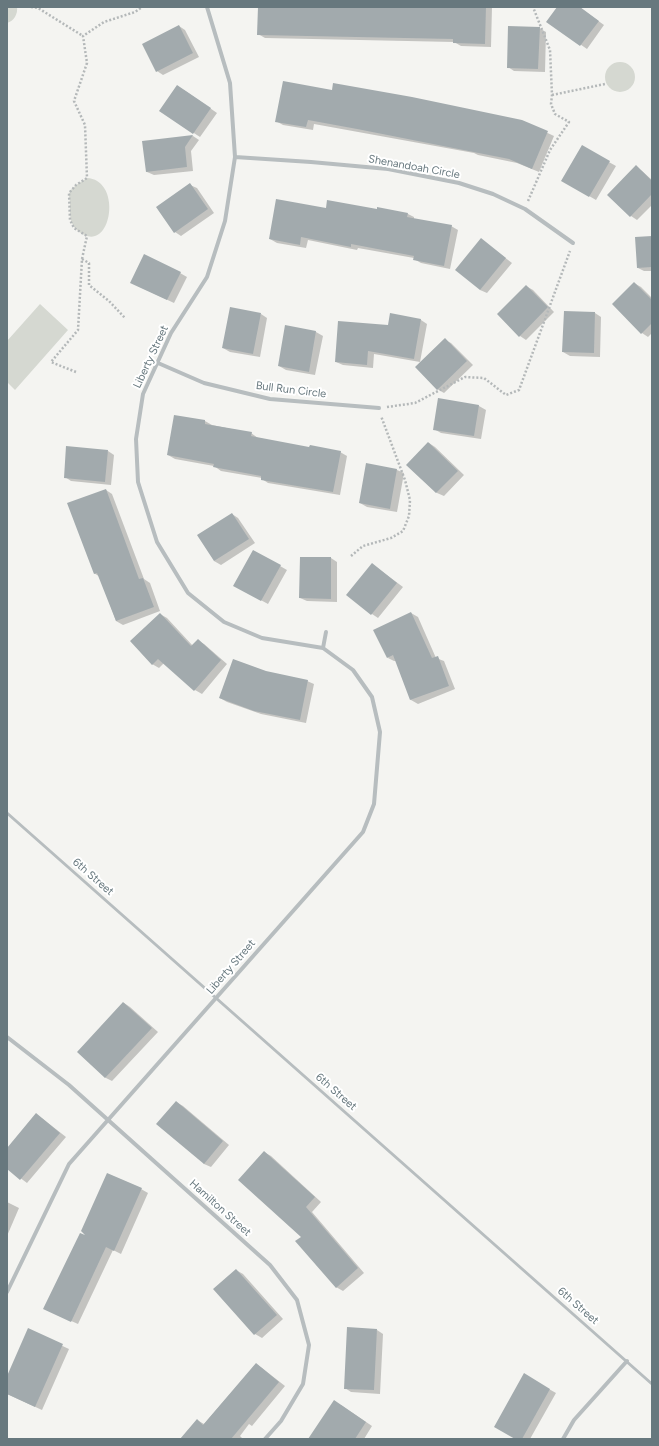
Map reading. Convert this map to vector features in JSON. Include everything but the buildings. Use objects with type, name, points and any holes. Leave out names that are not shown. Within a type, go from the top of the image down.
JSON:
[{"type":"street","name":"Liberty Street","points":[[7,1292],[69,1164],[363,832],[374,804],[380,732],[372,696],[353,670],[323,648],[262,638],[224,622],[188,593],[157,542],[138,482],[136,439],[143,394],[171,333],[207,277],[225,221],[235,157],[230,83],[207,7]]},
{"type":"street","name":"Shenandoah Circle","points":[[235,157],[388,169],[458,183],[493,194],[525,209],[573,243]]},
{"type":"street","name":"Bull Run Circle","points":[[158,363],[204,383],[270,398],[379,408]]},
{"type":"street","points":[[323,648],[326,632]]},
{"type":"street","name":"Hamilton Street","points":[[7,1037],[69,1085],[270,1265],[297,1300],[309,1345],[303,1384],[281,1422],[265,1439]]},
{"type":"street","points":[[563,1439],[574,1420],[627,1362]]},
{"type":"lane","name":"6th Street","points":[[7,813],[652,1384]]},
{"type":"path","points":[[31,7],[38,8],[83,36]]},
{"type":"path","points":[[83,36],[104,22],[135,12],[142,7]]},
{"type":"path","points":[[525,209],[550,150],[569,122],[555,114],[551,104],[550,50],[533,7]]},
{"type":"path","points":[[76,372],[51,362],[78,330],[82,260],[87,236],[74,228],[70,220],[70,194],[76,185],[87,178],[86,125],[74,101],[86,63],[83,36]]},
{"type":"path","points":[[552,94],[606,84]]},
{"type":"path","points":[[351,556],[363,546],[390,538],[403,531],[409,516],[410,500],[379,408],[415,403],[465,377],[484,378],[506,395],[519,390],[573,243]]},
{"type":"path","points":[[82,260],[89,263],[89,285],[109,301],[125,318]]},
{"type":"shaded area","points":[[7,7],[17,7],[17,10],[14,19],[7,23]]},
{"type":"shaded area","points":[[620,62],[631,66],[635,77],[631,88],[620,92],[609,88],[605,77],[609,66]]},
{"type":"shaded area","points":[[87,178],[99,182],[106,191],[109,203],[109,215],[105,227],[99,234],[89,237],[78,231],[73,225],[69,195],[70,191],[74,187]]},
{"type":"shaded area","points":[[40,304],[68,330],[15,390],[7,382],[7,341]]}]
